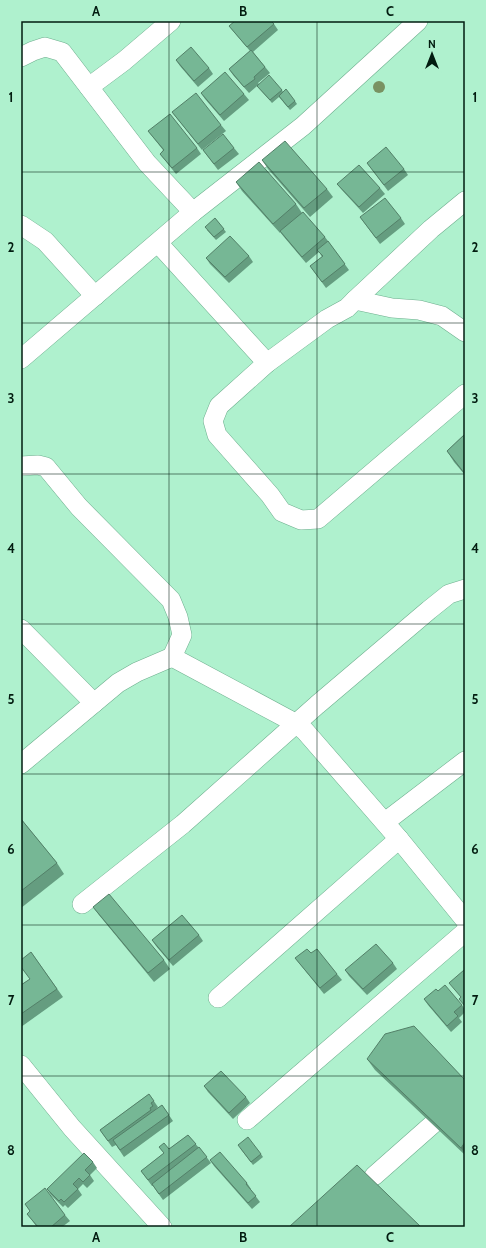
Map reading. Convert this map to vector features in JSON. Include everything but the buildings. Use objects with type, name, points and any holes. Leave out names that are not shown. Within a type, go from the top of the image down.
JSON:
[{"type":"street","points":[[89,87],[124,61],[171,21]]},
{"type":"street","points":[[21,359],[194,212],[303,126],[418,21]]},
{"type":"street","points":[[21,57],[45,47],[62,52],[147,163],[194,212]]},
{"type":"street","points":[[465,201],[431,229],[347,308],[328,319],[266,363],[219,406],[213,421],[217,435],[270,495],[282,512],[301,520],[318,519],[465,394]]},
{"type":"street","points":[[21,225],[45,241],[95,296]]},
{"type":"street","points":[[158,243],[266,363]]},
{"type":"street","points":[[355,300],[392,308],[419,310],[442,316],[465,332]]},
{"type":"street","points":[[21,466],[38,465],[46,467],[79,507],[171,600],[178,617],[182,636],[172,657],[138,672],[118,683],[21,764]]},
{"type":"street","points":[[82,904],[183,824],[429,610],[449,594],[465,589]]},
{"type":"street","points":[[21,629],[94,703]]},
{"type":"street","points":[[172,657],[297,724],[324,750],[465,920]]},
{"type":"street","points":[[385,822],[465,761]]},
{"type":"street","points":[[218,998],[399,839]]},
{"type":"street","points":[[247,1120],[465,932]]},
{"type":"street","points":[[21,1065],[72,1128],[162,1227]]},
{"type":"street","points":[[374,1176],[451,1108],[465,1099]]}]
